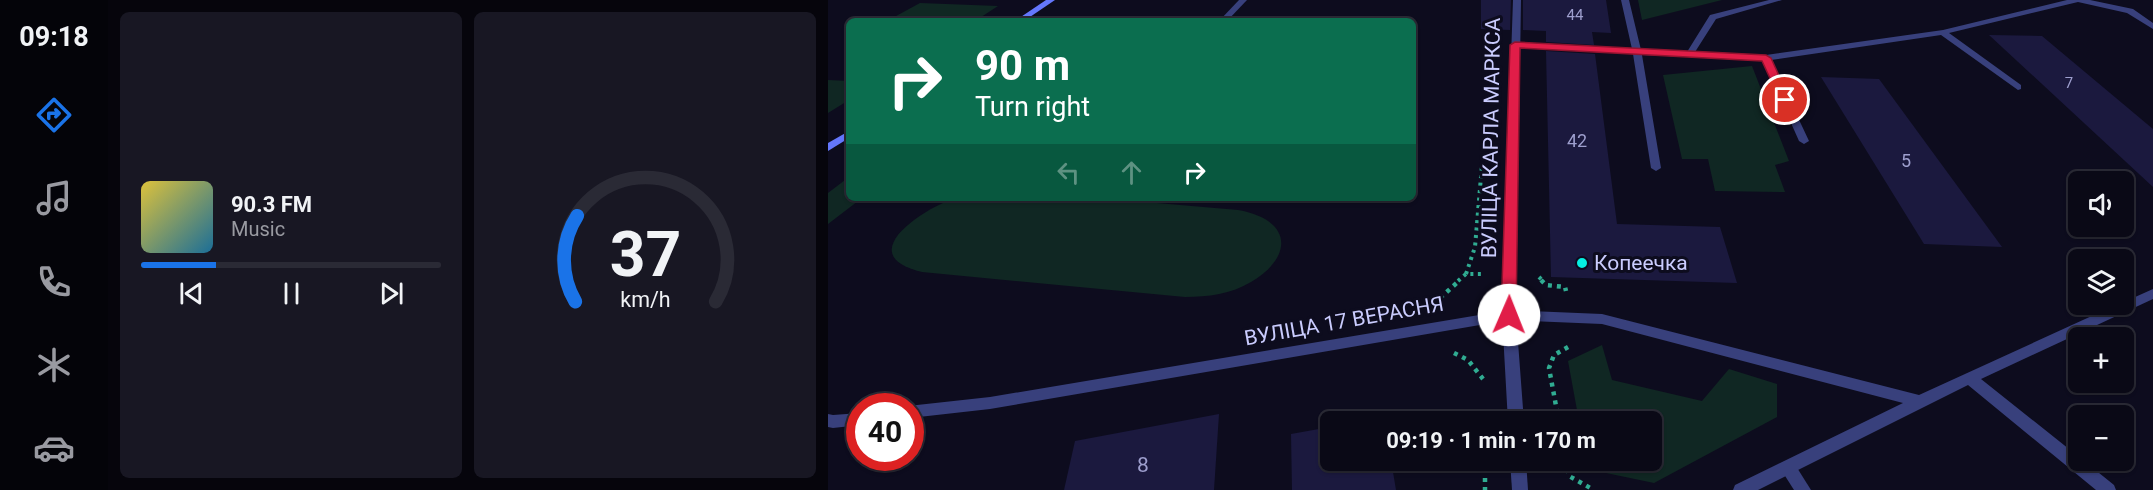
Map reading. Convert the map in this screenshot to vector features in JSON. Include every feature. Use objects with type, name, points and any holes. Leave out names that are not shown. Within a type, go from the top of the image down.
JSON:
[{"type":"main road","points":[[1024,18],[1051,0]]},
{"type":"main road","points":[[828,148],[846,136]]},
{"type":"street","points":[[1226,18],[1243,0]]},
{"type":"street","name":"ВУЛІЦА КАРЛА МАРКСА","points":[[1515,411],[1509,315],[1517,0]]},
{"type":"street","points":[[1625,0],[1637,52],[1656,168]]},
{"type":"street","points":[[1690,53],[1713,17],[1778,0]]},
{"type":"street","points":[[1515,45],[1766,58],[1943,32],[2078,0],[2130,11],[2153,27]]},
{"type":"street","points":[[1943,32],[2018,87]]},
{"type":"street","points":[[1766,58],[1804,141]]},
{"type":"street","points":[[1741,490],[1969,378],[2153,294]]},
{"type":"street","name":"ВУЛІЦА 17 ВЕРАСНЯ","points":[[924,410],[990,403],[1509,315],[1602,320],[1668,335],[1921,402]]},
{"type":"street","points":[[1969,378],[2108,490]]},
{"type":"street","points":[[828,420],[833,422],[846,420]]},
{"type":"street","points":[[1788,468],[1803,490]]},
{"type":"street","points":[[1519,471],[1520,490]]},
{"type":"path","points":[[1535,273],[1545,285],[1565,287],[1575,344],[1554,355],[1549,368],[1557,411]]},
{"type":"path","points":[[1485,471],[1485,490]]},
{"type":"path","points":[[1568,471],[1569,476],[1594,490]]},
{"type":"green space","points":[[1638,0],[1722,0],[1642,20]]},
{"type":"green space","points":[[920,3],[998,6],[980,18],[892,18]]},
{"type":"green space","points":[[1752,66],[1789,161],[1775,165],[1785,192],[1715,191],[1708,159],[1682,159],[1663,75]]},
{"type":"green space","points":[[828,80],[846,81],[846,102],[828,113]]},
{"type":"green space","points":[[846,179],[846,201],[858,201],[828,224],[828,193]]},
{"type":"green space","points":[[948,201],[1134,201],[1238,210],[1268,221],[1277,230],[1281,239],[1280,250],[1275,261],[1251,282],[1227,292],[1194,297],[922,272],[902,264],[893,255],[893,244],[900,233],[926,212]]},
{"type":"green space","points":[[1602,345],[1612,380],[1702,401],[1729,369],[1777,384],[1777,417],[1654,483],[1597,471],[1662,471],[1662,411],[1577,411],[1568,361]]},
{"type":"building","points":[[1481,0],[1511,0],[1510,30],[1481,29]]},
{"type":"building","points":[[1523,0],[1606,0],[1611,33],[1592,32],[1594,45],[1546,42],[1546,31],[1523,30]]},
{"type":"building","points":[[1989,35],[2042,36],[2153,129],[2153,187]]},
{"type":"building","points":[[1546,51],[1595,54],[1617,224],[1720,227],[1737,283],[1551,277]]},
{"type":"building","points":[[1821,77],[1879,79],[2002,247],[1924,244]]},
{"type":"building","points":[[1219,414],[1214,490],[1064,490],[1075,441]]},
{"type":"building","points":[[1320,429],[1320,471],[1393,471],[1396,490],[1292,490],[1291,434]]},
{"type":"place","name":"Копеечка","points":[[1582,263]]},
{"type":"route","points":[[1509,315],[1515,45],[1766,58],[1785,100]]}]
